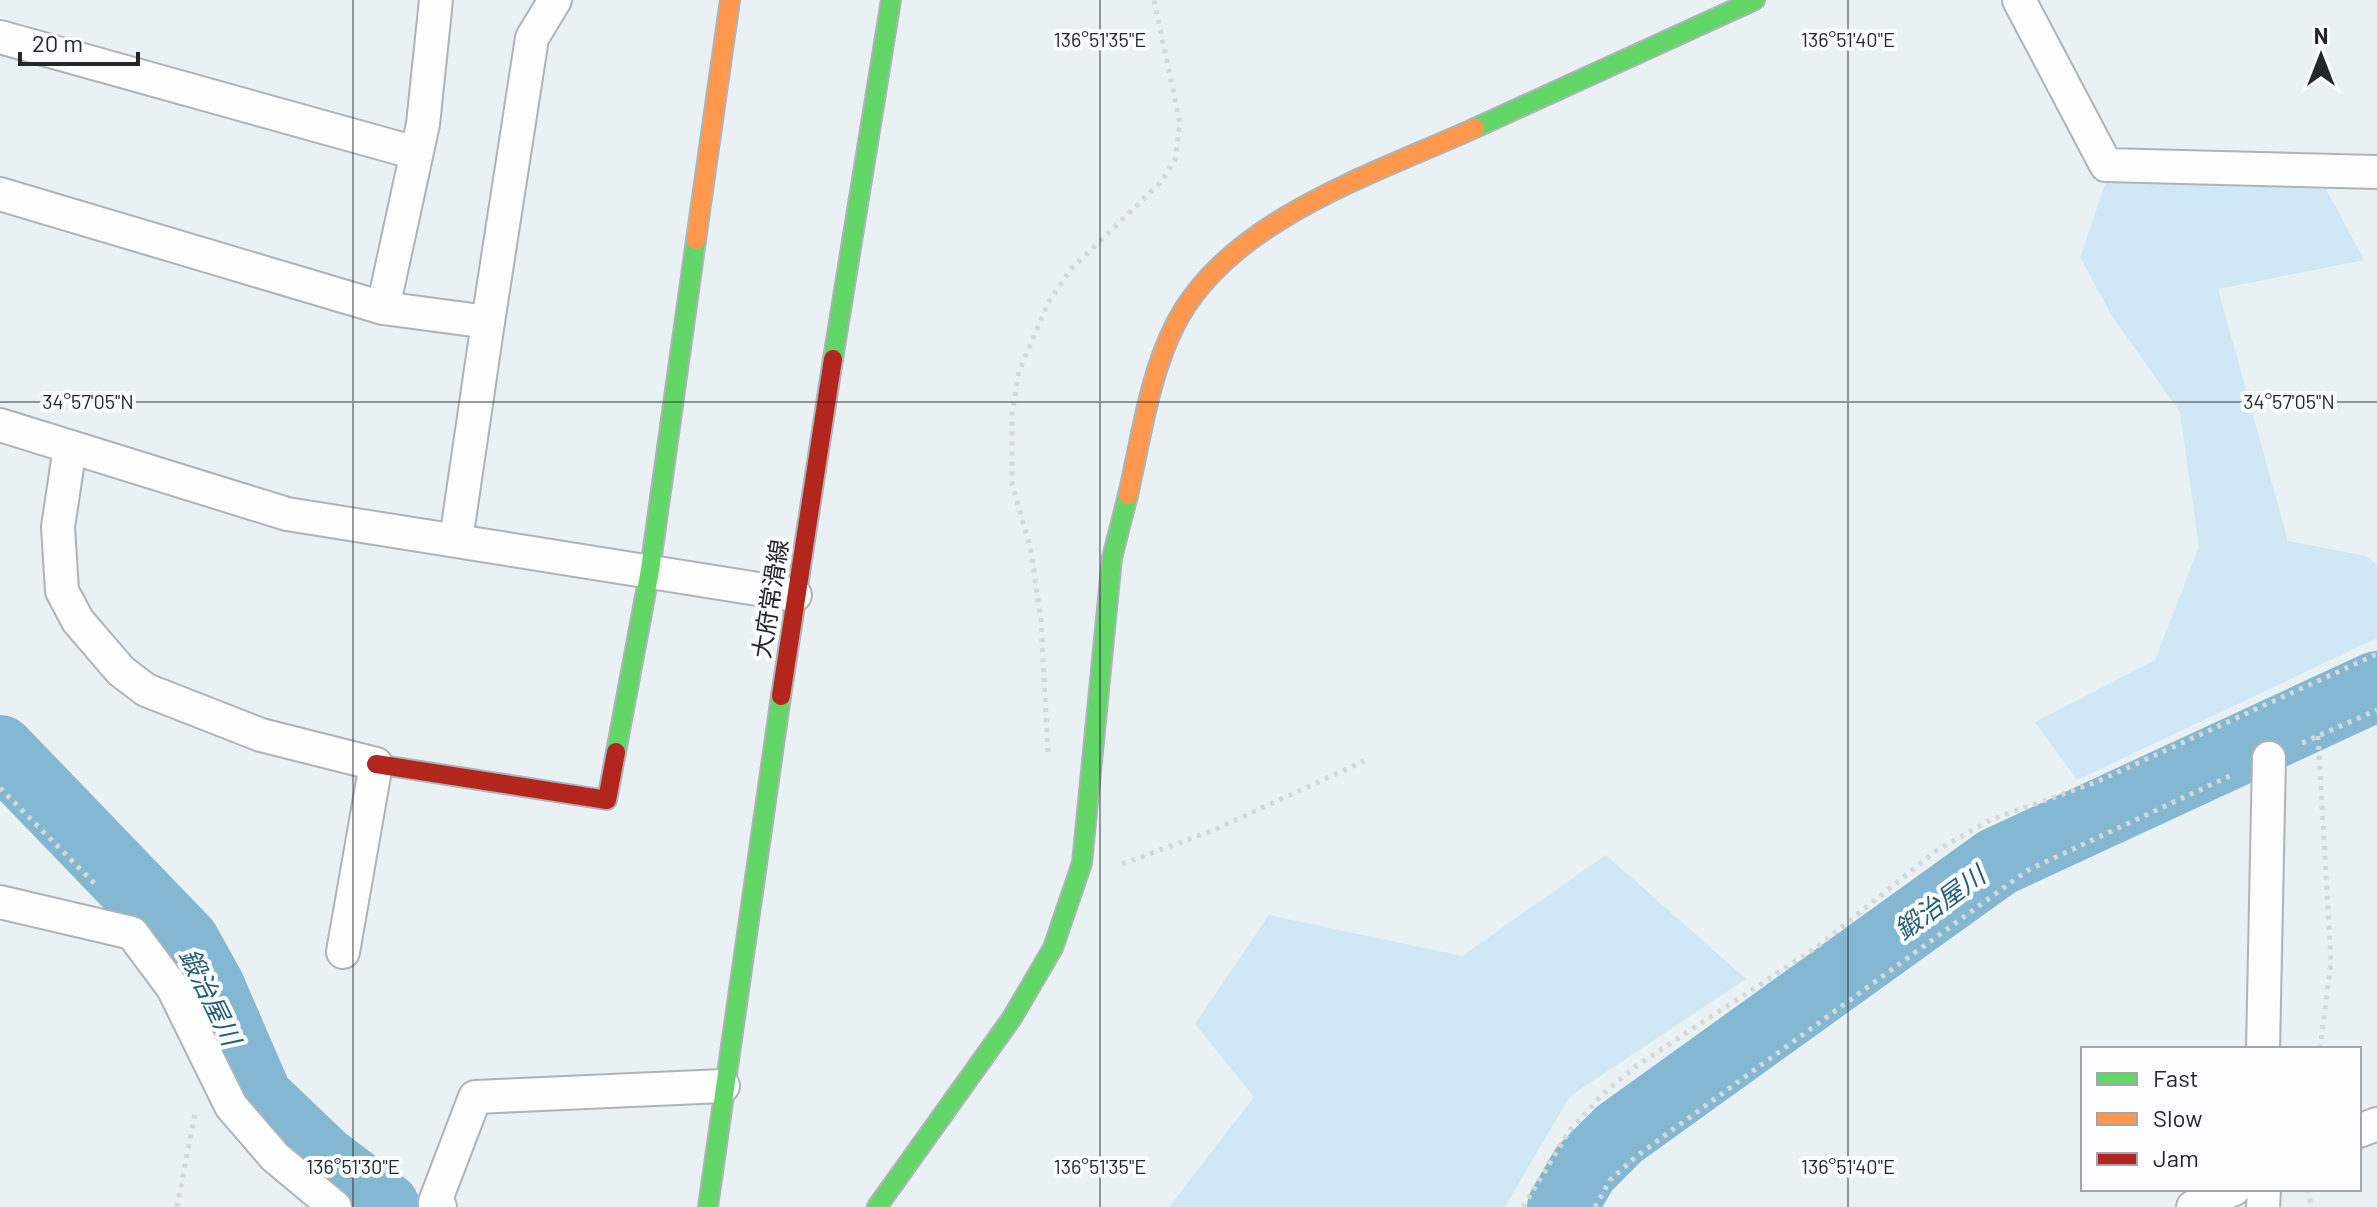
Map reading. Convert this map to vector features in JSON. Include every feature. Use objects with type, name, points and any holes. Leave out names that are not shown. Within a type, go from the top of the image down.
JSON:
[{"type":"street","points":[[383,308],[423,124],[436,0]]},
{"type":"street","points":[[456,540],[532,38],[555,0]]},
{"type":"street","points":[[70,447],[58,527],[62,591],[78,621],[121,671],[146,690],[261,735],[376,764],[607,800],[650,570],[730,0]]},
{"type":"street","name":"大府常滑線","points":[[708,1207],[795,595],[891,0]]},
{"type":"street","points":[[877,1207],[1012,1018],[1058,933],[1082,863],[1112,558],[1160,362],[1191,297],[1215,269],[1255,236],[1316,201],[1755,0]]},
{"type":"street","points":[[2019,0],[2106,165],[2377,172]]},
{"type":"street","points":[[0,37],[416,153]]},
{"type":"street","points":[[0,194],[383,308],[488,322]]},
{"type":"street","points":[[0,425],[287,514],[795,595]]},
{"type":"street","points":[[2263,1047],[2269,758]]},
{"type":"street","points":[[343,952],[376,764]]},
{"type":"street","points":[[0,902],[132,933],[173,988],[231,1106],[275,1157],[335,1207]]},
{"type":"street","points":[[440,1207],[435,1202],[475,1097],[723,1086]]},
{"type":"street","points":[[2193,1207],[2229,1191]]},
{"type":"path","points":[[1523,1207],[1570,1130],[1603,1094],[1636,1066],[1817,947],[1936,851],[1990,820],[2094,783],[2377,654]]},
{"type":"path","points":[[1595,1207],[1610,1180],[1638,1155],[2028,870],[2377,710]]},
{"type":"path","points":[[2318,736],[2331,962],[2320,1047]]},
{"type":"path","points":[[0,788],[95,884],[132,933]]},
{"type":"path","points":[[177,1207],[198,1092],[219,1081]]},
{"type":"shaded area","points":[[2106,182],[2326,189],[2364,260],[2218,289],[2288,541],[2366,556],[2377,565],[2377,638],[2077,780],[2035,722],[2155,660],[2199,547],[2180,412],[2112,316],[2080,257]]},
{"type":"shaded area","points":[[1606,855],[1746,979],[1570,1096],[1505,1207],[1169,1207],[1254,1097],[1195,1024],[1269,915],[1462,956]]},
{"type":"waterway","name":"鍛治屋川","points":[[1562,1207],[1584,1169],[1619,1134],[1997,862],[2377,686]]},
{"type":"waterway","name":"鍛治屋川","points":[[0,750],[185,942],[210,987],[258,1098],[324,1161],[385,1207]]},
{"type":"traffic: fast","points":[[833,359],[891,0]]},
{"type":"traffic: fast","points":[[1475,128],[1755,0]]},
{"type":"traffic: fast","points":[[616,752],[650,570],[696,240]]},
{"type":"traffic: fast","points":[[877,1207],[1012,1018],[1053,948],[1082,863],[1112,558],[1128,495]]},
{"type":"traffic: fast","points":[[708,1207],[781,696]]},
{"type":"traffic: slow","points":[[696,240],[730,0]]},
{"type":"traffic: slow","points":[[1128,495],[1159,365],[1175,325],[1199,288],[1230,256],[1307,204],[1475,128]]},
{"type":"traffic: jam","points":[[781,696],[833,359]]},
{"type":"traffic: jam","points":[[376,764],[607,800],[616,752]]}]
